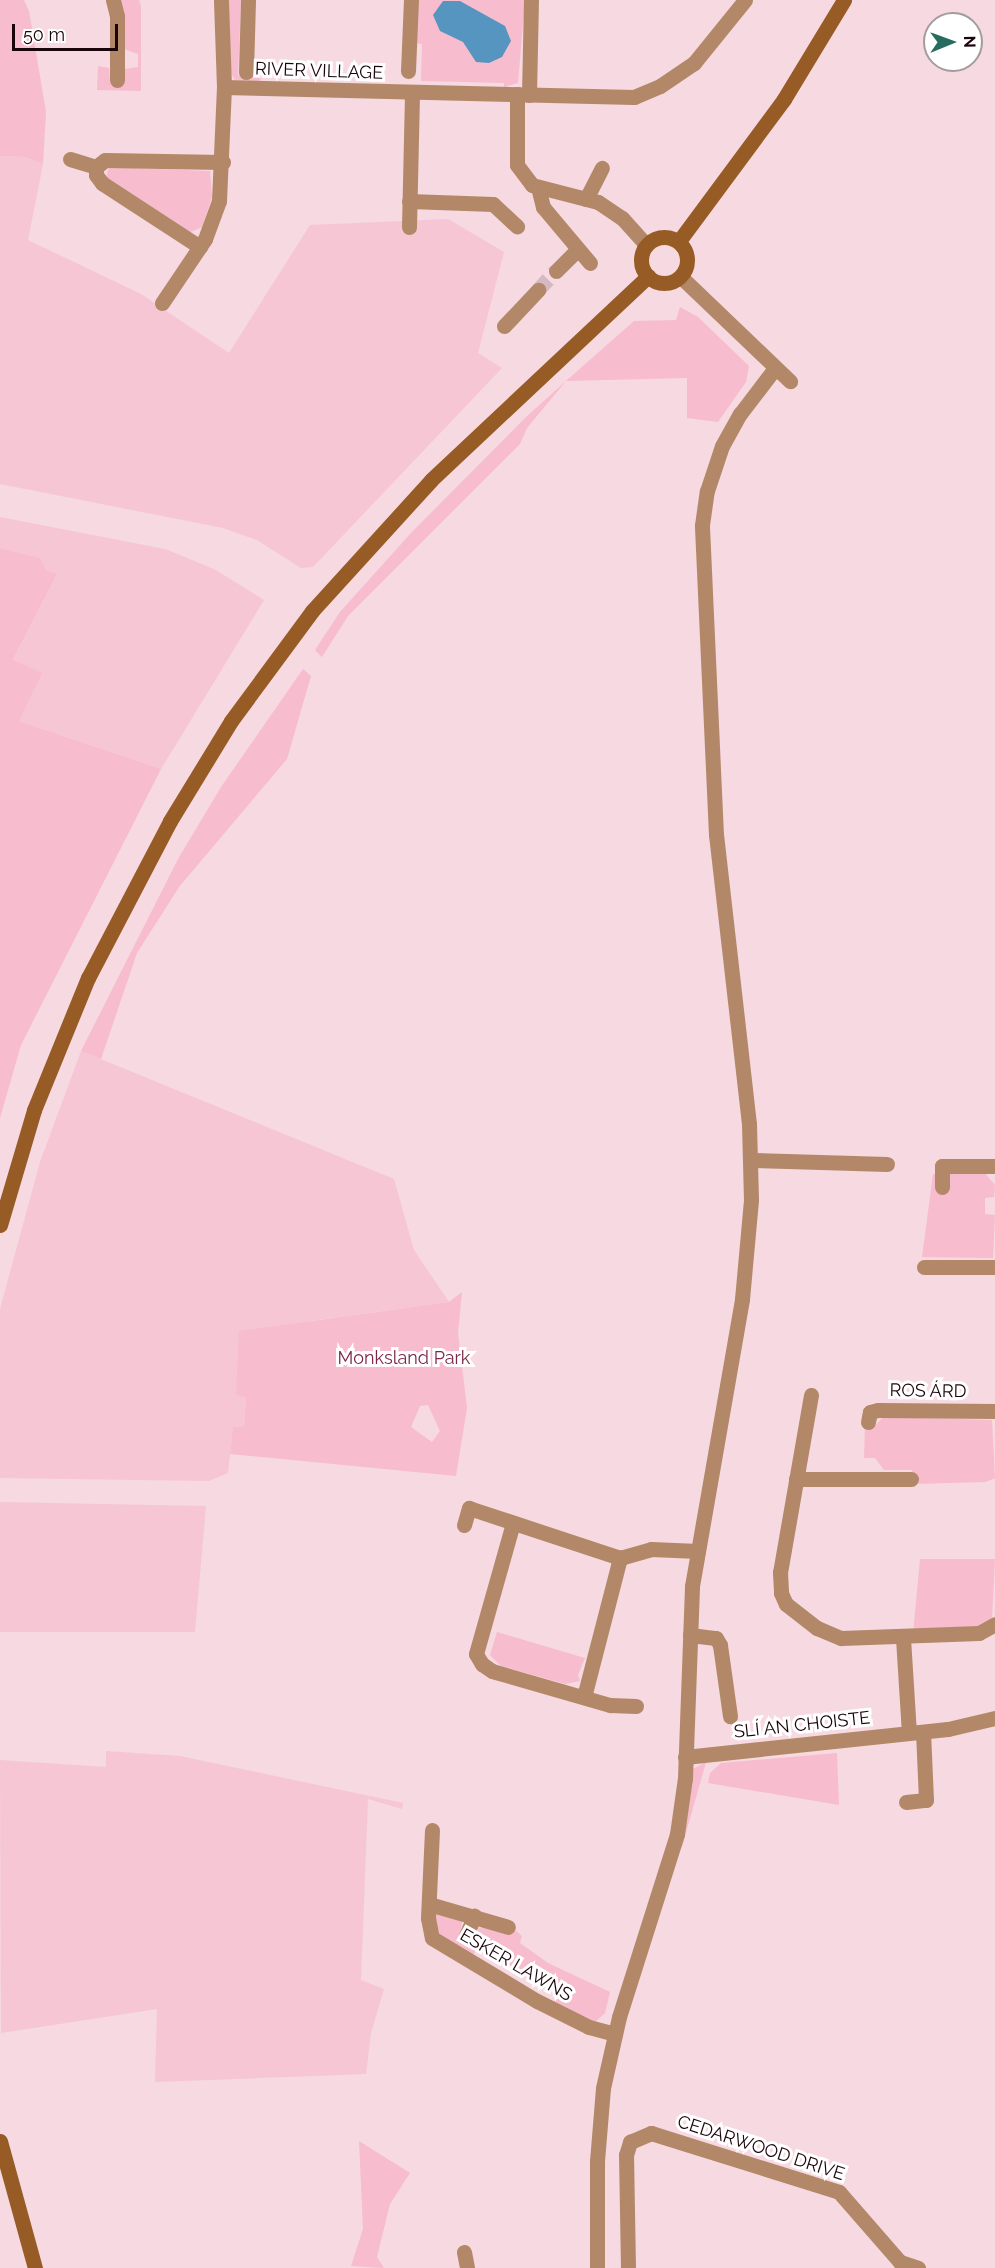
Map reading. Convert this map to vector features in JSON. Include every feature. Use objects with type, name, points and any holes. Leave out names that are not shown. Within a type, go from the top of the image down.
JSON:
[{"type":"main road","points":[[679,241],[784,99],[844,0]]},
{"type":"main road","points":[[658,237],[679,241],[687,255],[681,277],[661,283],[648,276],[641,265],[646,245],[658,237]]},
{"type":"main road","points":[[0,1225],[34,1110],[88,978],[170,821],[231,721],[312,611],[431,480],[648,276]]},
{"type":"main road","points":[[0,2140],[31,2264]]},
{"type":"street","points":[[113,0],[117,16],[117,81]]},
{"type":"street","points":[[162,303],[200,247],[217,210],[223,162],[224,87],[221,0]]},
{"type":"street","name":"RIVER VILLAGE","points":[[246,72],[248,0]]},
{"type":"street","name":"RIVER VILLAGE","points":[[408,71],[411,0]]},
{"type":"street","points":[[531,0],[517,165],[538,187],[543,207],[590,262]]},
{"type":"street","name":"RIVER VILLAGE","points":[[224,87],[624,98],[642,94],[673,79],[705,52],[745,0]]},
{"type":"street","points":[[409,227],[412,93]]},
{"type":"street","points":[[70,159],[96,167]]},
{"type":"street","points":[[96,167],[105,160],[223,162]]},
{"type":"street","points":[[96,167],[96,175],[102,183],[200,247]]},
{"type":"street","points":[[586,199],[602,168]]},
{"type":"street","points":[[538,187],[586,199],[622,218],[646,245]]},
{"type":"street","points":[[409,201],[493,204],[517,226]]},
{"type":"street","points":[[556,271],[578,249]]},
{"type":"street","points":[[681,277],[790,381]]},
{"type":"street","points":[[504,326],[538,290]]},
{"type":"street","points":[[597,2268],[598,2131],[615,2034],[677,1834],[685,1757],[690,1635],[698,1551],[742,1299],[752,1160],[716,835],[702,525],[707,491],[722,446],[740,414],[775,368]]},
{"type":"street","points":[[752,1160],[887,1164]]},
{"type":"street","points":[[942,1186],[942,1166],[995,1166]]},
{"type":"street","points":[[924,1267],[995,1267]]},
{"type":"street","points":[[811,1395],[783,1557],[782,1599],[817,1628],[841,1638],[903,1638],[979,1633],[995,1624]]},
{"type":"street","name":"ROS ÁRD","points":[[868,1422],[870,1412],[878,1410],[995,1411]]},
{"type":"street","points":[[796,1479],[910,1479]]},
{"type":"street","points":[[464,1525],[469,1508],[621,1557],[651,1549],[698,1551]]},
{"type":"street","points":[[513,1523],[476,1654],[492,1671],[610,1705],[636,1706]]},
{"type":"street","points":[[584,1697],[621,1557]]},
{"type":"street","points":[[690,1635],[716,1638],[720,1645],[730,1716]]},
{"type":"street","points":[[903,1638],[926,1800],[906,1802]]},
{"type":"street","name":"SLÍ AN CHOISTE","points":[[685,1757],[916,1733],[970,1726],[995,1718]]},
{"type":"street","name":"ESKER LAWNS","points":[[432,1830],[429,1931],[436,1942],[545,2006],[615,2034]]},
{"type":"street","name":"ESKER LAWNS","points":[[429,1904],[508,1926]]},
{"type":"street","name":"ESKER LAWNS","points":[[466,1936],[474,1916]]},
{"type":"street","name":"CEDARWOOD DRIVE","points":[[628,2268],[626,2155],[630,2142],[651,2133],[839,2192],[900,2265],[918,2268]]},
{"type":"street","points":[[464,2252],[467,2268]]},
{"type":"shaded area","points":[[0,156],[25,157],[43,164],[28,240],[141,294],[229,353],[310,225],[448,219],[504,252],[478,353],[502,368],[313,567],[301,568],[257,540],[223,528],[0,484]]},
{"type":"shaded area","points":[[0,517],[165,549],[214,569],[264,600],[161,769],[19,721],[13,661],[57,574],[46,570],[39,558],[0,548]]},
{"type":"shaded area","points":[[81,1051],[394,1179],[414,1250],[449,1302],[310,1321],[236,1395],[246,1396],[244,1427],[233,1427],[228,1473],[209,1481],[0,1478],[0,1309],[40,1162]]},
{"type":"shaded area","points":[[0,1502],[206,1506],[195,1632],[0,1632]]},
{"type":"shaded area","points":[[106,1751],[180,1756],[403,1803],[402,1809],[368,1799],[361,1980],[384,1989],[371,2033],[366,2074],[155,2082],[157,2009],[1,2033],[0,1760],[106,1767]]},
{"type":"green space","points":[[0,0],[24,0],[29,11],[46,112],[43,164],[25,157],[0,156]]},
{"type":"green space","points":[[119,0],[139,0],[141,6],[141,91],[97,90],[98,66],[109,68],[110,83],[122,77],[125,69],[138,67],[138,54],[124,49]]},
{"type":"green space","points":[[228,0],[241,0],[238,75],[252,75],[254,65],[263,62],[260,82],[235,80],[231,73]]},
{"type":"green space","points":[[417,0],[525,0],[518,83],[504,87],[504,83],[421,81],[422,44],[416,43]]},
{"type":"green space","points":[[109,167],[210,171],[212,197],[202,227],[191,232],[180,227],[106,178]]},
{"type":"green space","points":[[680,307],[698,317],[749,366],[746,382],[718,422],[687,418],[687,378],[566,381],[634,321],[676,320]]},
{"type":"green space","points":[[566,381],[527,428],[520,444],[348,616],[322,657],[315,650],[340,612],[411,533],[526,417]]},
{"type":"green space","points":[[0,548],[40,558],[46,570],[57,574],[13,660],[42,673],[19,721],[161,769],[21,1045],[0,1118]]},
{"type":"green space","points":[[303,669],[311,676],[287,759],[179,887],[137,953],[101,1059],[81,1051],[178,859],[221,787]]},
{"type":"green space","points":[[984,1172],[995,1185],[994,1197],[985,1198],[985,1214],[995,1215],[993,1258],[922,1257],[933,1174]]},
{"type":"green space","name":"Monksland Park","points":[[462,1292],[458,1333],[467,1408],[456,1476],[230,1454],[233,1427],[244,1427],[246,1397],[236,1395],[239,1331],[449,1302]],"holes":[[[428,1405],[440,1431],[432,1442],[411,1427],[420,1406]]]},
{"type":"green space","points":[[883,1417],[992,1420],[995,1478],[986,1482],[913,1484],[912,1470],[884,1470],[875,1458],[864,1458],[865,1426],[875,1426]]},
{"type":"green space","points":[[920,1559],[995,1559],[992,1618],[983,1627],[913,1634]]},
{"type":"green space","points":[[497,1632],[585,1658],[578,1675],[580,1681],[565,1684],[501,1666],[490,1655]]},
{"type":"green space","points":[[837,1753],[839,1805],[708,1783],[710,1773],[721,1763]]},
{"type":"green space","points":[[706,1762],[682,1847],[681,1847],[693,1769]]},
{"type":"green space","points":[[438,1913],[462,1921],[460,1939],[471,1944],[479,1928],[515,1930],[522,1936],[520,1943],[548,1963],[610,1992],[605,2013],[595,2022],[553,2003],[559,1993],[479,1947],[472,1956],[438,1935],[434,1918]]},
{"type":"green space","points":[[359,2141],[410,2173],[390,2204],[377,2257],[384,2268],[351,2266],[363,2229]]},
{"type":"water","points":[[443,1],[460,1],[505,26],[511,41],[502,57],[489,63],[476,62],[463,42],[440,31],[433,15]]},
{"type":"tunnel","points":[[538,290],[556,271]]}]
